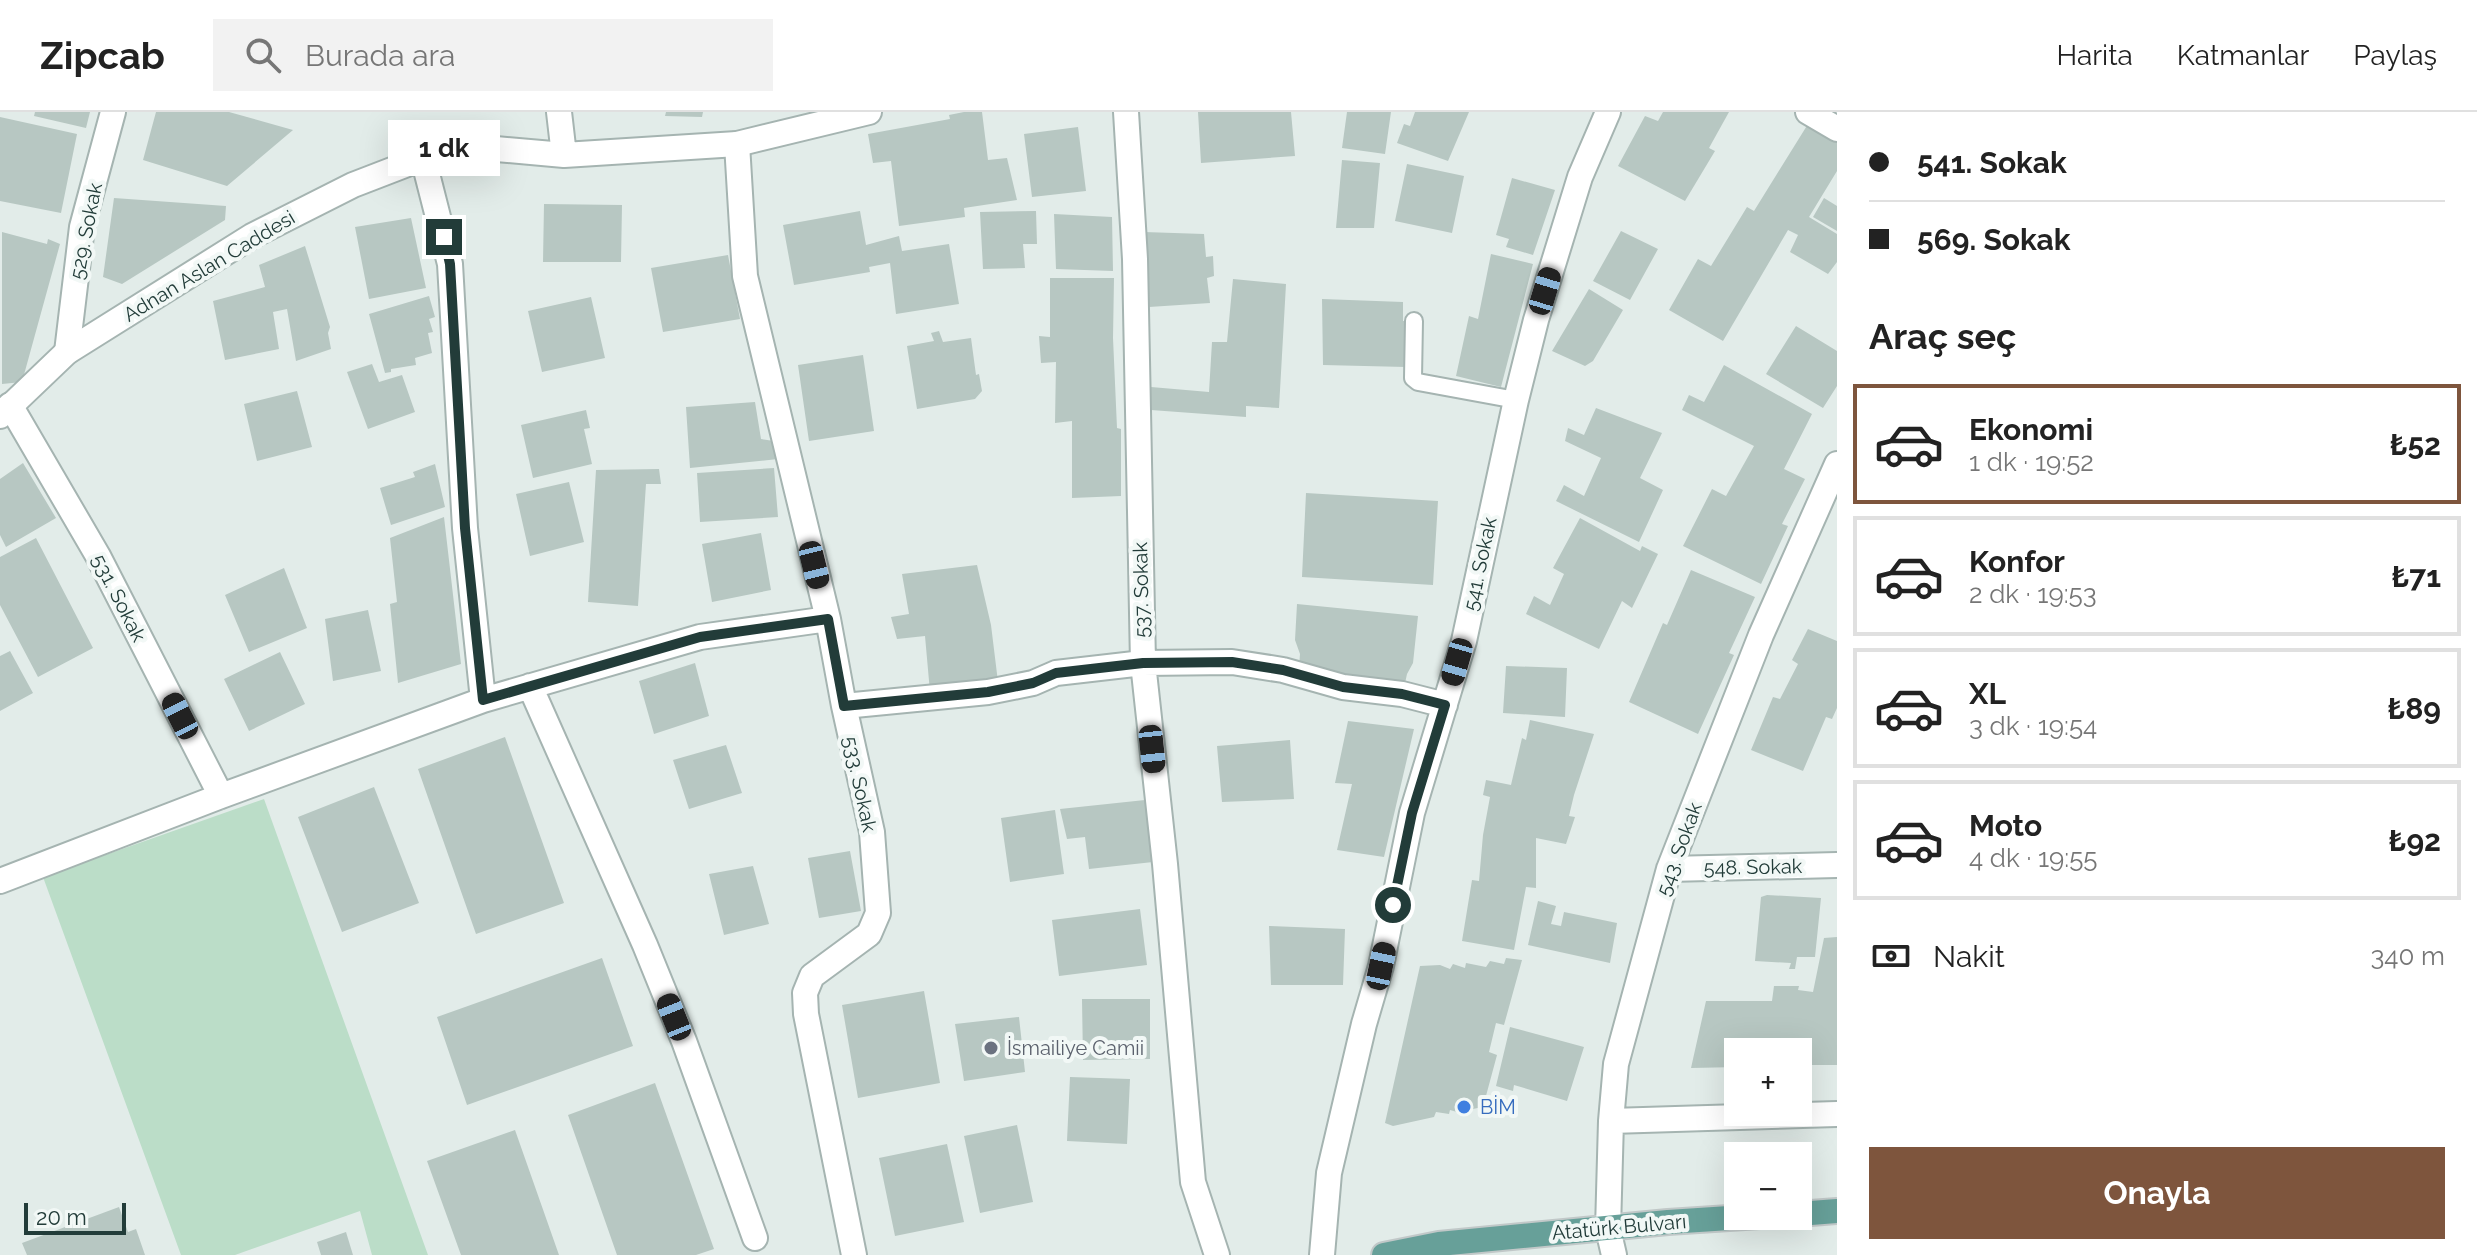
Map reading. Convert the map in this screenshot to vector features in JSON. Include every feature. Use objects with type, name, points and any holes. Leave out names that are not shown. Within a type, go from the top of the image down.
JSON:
[{"type":"main road","points":[[1812,1213],[1837,1211]]},
{"type":"main road","name":"Atatürk Bulvarı","points":[[1384,1255],[1439,1244],[1724,1219]]},
{"type":"street","name":"529. Sokak","points":[[67,352],[82,227],[113,112]]},
{"type":"street","points":[[559,112],[564,155]]},
{"type":"street","name":"Adnan Aslan Caddesi","points":[[5,410],[67,352],[252,236],[353,185],[423,158],[485,148],[564,155],[737,144],[810,119],[869,112]]},
{"type":"street","name":"537. Sokak","points":[[1126,112],[1135,259],[1143,663],[1165,864],[1193,1182],[1217,1255]]},
{"type":"street","name":"541. Sokak","points":[[1322,1255],[1329,1173],[1381,966],[1412,813],[1464,641],[1536,320],[1580,177],[1608,112]]},
{"type":"street","points":[[1808,112],[1837,129]]},
{"type":"street","name":"533. Sokak","points":[[737,144],[745,276],[828,619],[872,832],[878,913],[869,934],[812,976],[805,993],[806,1014],[854,1255]]},
{"type":"street","points":[[423,158],[450,264],[465,528],[483,700]]},
{"type":"street","name":"531. Sokak","points":[[5,410],[98,556],[221,796]]},
{"type":"street","name":"543. Sokak","points":[[1614,1255],[1608,1229],[1616,1064],[1669,869],[1761,635],[1837,464]]},
{"type":"street","points":[[0,881],[483,700],[700,637],[828,619]]},
{"type":"street","points":[[844,706],[988,692],[1033,683],[1056,673],[1143,663],[1232,662],[1283,670],[1343,687],[1402,694],[1445,705]]},
{"type":"street","points":[[530,686],[651,959],[686,1046],[755,1238]]},
{"type":"street","name":"548. Sokak","points":[[1669,869],[1837,865]]},
{"type":"street","points":[[1611,1121],[1837,1114]]},
{"type":"lane","points":[[1414,321],[1413,378],[1418,382],[1516,400]]},
{"type":"green space","points":[[264,799],[428,1255],[372,1255],[360,1211],[235,1255],[181,1255],[43,877]]},
{"type":"building","points":[[35,112],[90,112],[86,128],[34,116]]},
{"type":"building","points":[[156,112],[229,112],[293,130],[227,186],[143,160]]},
{"type":"building","points":[[666,112],[703,112],[702,117],[665,116]]},
{"type":"building","points":[[982,112],[988,160],[1007,158],[1017,200],[964,208],[965,217],[899,226],[891,161],[873,163],[868,134],[950,119],[949,115]]},
{"type":"building","points":[[1198,112],[1291,112],[1295,156],[1201,163]]},
{"type":"building","points":[[1347,112],[1391,112],[1385,154],[1342,148]]},
{"type":"building","points":[[1415,112],[1469,112],[1448,161],[1397,143],[1404,124],[1410,126]]},
{"type":"building","points":[[1663,112],[1729,112],[1709,148],[1715,151],[1685,201],[1618,166],[1645,116],[1658,121]]},
{"type":"building","points":[[0,117],[77,134],[61,213],[0,201]]},
{"type":"building","points":[[1808,124],[1837,141],[1837,171],[1809,217],[1837,234],[1837,262],[1828,274],[1790,252],[1798,235],[1788,230],[1723,341],[1669,310],[1698,259],[1711,266],[1747,207],[1754,211]]},
{"type":"building","points":[[1078,127],[1086,191],[1032,197],[1024,134]]},
{"type":"building","points":[[1342,160],[1380,163],[1374,228],[1336,228]]},
{"type":"building","points":[[1407,164],[1464,176],[1452,233],[1395,221]]},
{"type":"building","points":[[1512,178],[1555,190],[1533,255],[1506,247],[1509,239],[1496,235]]},
{"type":"building","points":[[114,198],[226,206],[225,220],[122,284],[103,277]]},
{"type":"building","points":[[1824,198],[1837,206],[1837,231],[1813,217]]},
{"type":"building","points":[[544,204],[622,205],[621,262],[543,262]]},
{"type":"building","points":[[860,211],[866,245],[899,236],[902,251],[949,244],[959,304],[896,314],[890,263],[869,267],[870,272],[794,285],[783,225]]},
{"type":"building","points":[[1036,211],[1037,244],[1023,244],[1025,268],[983,269],[980,212]]},
{"type":"building","points":[[1054,214],[1112,217],[1113,271],[1056,269]]},
{"type":"building","points":[[411,218],[426,288],[369,299],[355,227]]},
{"type":"building","points":[[1621,231],[1658,249],[1630,300],[1593,281]]},
{"type":"building","points":[[2,232],[47,244],[48,239],[60,244],[22,382],[2,384]]},
{"type":"building","points":[[1144,232],[1204,234],[1206,257],[1213,256],[1214,276],[1207,278],[1210,303],[1149,307]]},
{"type":"building","points":[[305,246],[330,327],[331,349],[296,361],[287,309],[273,312],[279,349],[225,360],[213,301],[265,287],[259,265]]},
{"type":"building","points":[[1491,254],[1533,264],[1501,387],[1456,376],[1469,316],[1478,319]]},
{"type":"building","points":[[728,255],[740,319],[663,332],[651,268]]},
{"type":"building","points":[[1050,278],[1114,278],[1113,338],[1117,428],[1121,429],[1121,496],[1072,498],[1072,421],[1055,423],[1056,362],[1041,363],[1039,336],[1050,337]]},
{"type":"building","points":[[1233,279],[1286,284],[1279,408],[1246,406],[1246,417],[1151,410],[1151,387],[1209,392],[1212,342],[1227,342]]},
{"type":"building","points":[[1589,289],[1623,310],[1593,361],[1585,366],[1552,351]]},
{"type":"building","points":[[429,296],[435,317],[429,319],[433,332],[428,333],[432,353],[415,358],[416,365],[385,373],[369,314]]},
{"type":"building","points":[[591,297],[605,358],[542,372],[528,311]]},
{"type":"building","points":[[1322,299],[1403,302],[1403,321],[1408,321],[1406,367],[1323,365]]},
{"type":"building","points":[[1796,326],[1837,351],[1837,386],[1823,408],[1766,374]]},
{"type":"building","points":[[939,331],[943,342],[971,338],[976,375],[979,374],[982,391],[975,399],[917,409],[907,346],[934,341],[931,333]]},
{"type":"building","points":[[863,355],[874,431],[809,441],[798,365]]},
{"type":"building","points":[[372,364],[379,382],[402,375],[415,412],[368,429],[347,372]]},
{"type":"building","points":[[1724,365],[1812,414],[1784,469],[1805,479],[1782,524],[1788,526],[1761,584],[1683,546],[1712,489],[1726,496],[1754,446],[1682,410],[1689,395],[1704,402]]},
{"type":"building","points":[[297,391],[312,447],[257,461],[244,404]]},
{"type":"building","points":[[755,402],[761,439],[774,441],[778,459],[690,468],[686,407]]},
{"type":"building","points":[[1596,408],[1662,433],[1640,478],[1663,490],[1639,542],[1556,501],[1564,485],[1584,496],[1601,458],[1565,441],[1568,428],[1584,435]]},
{"type":"building","points":[[586,410],[590,428],[584,429],[592,464],[533,478],[521,425]]},
{"type":"building","points":[[23,463],[56,518],[6,547],[0,535],[0,479]]},
{"type":"building","points":[[435,464],[445,507],[391,525],[380,488],[415,477],[413,472]]},
{"type":"building","points":[[774,468],[778,517],[700,522],[697,473]]},
{"type":"building","points":[[659,469],[661,484],[646,484],[638,606],[588,602],[596,470]]},
{"type":"building","points":[[569,482],[584,542],[530,556],[516,494]]},
{"type":"building","points":[[1306,493],[1438,501],[1433,585],[1302,577]]},
{"type":"building","points":[[444,517],[461,664],[398,683],[390,604],[397,602],[390,538]]},
{"type":"building","points":[[1580,518],[1640,551],[1642,546],[1658,554],[1632,608],[1622,601],[1599,649],[1526,614],[1534,596],[1550,605],[1564,574],[1553,568]]},
{"type":"building","points":[[761,533],[771,590],[712,602],[702,544]]},
{"type":"building","points":[[36,538],[93,648],[38,677],[0,605],[0,557]]},
{"type":"building","points":[[977,565],[991,625],[998,682],[930,692],[925,636],[897,639],[891,617],[909,614],[902,574]]},
{"type":"building","points":[[284,568],[307,628],[249,652],[225,595]]},
{"type":"building","points":[[1691,570],[1755,597],[1729,653],[1734,655],[1698,734],[1629,702],[1663,623],[1667,625]]},
{"type":"building","points":[[1297,604],[1418,616],[1413,663],[1404,688],[1299,667],[1300,654],[1295,640]]},
{"type":"building","points":[[368,610],[381,671],[333,681],[325,619]]},
{"type":"building","points":[[1808,629],[1837,641],[1837,708],[1832,719],[1826,717],[1803,771],[1751,750],[1773,697],[1780,699],[1798,664],[1792,660]]},
{"type":"building","points":[[10,651],[33,693],[0,711],[0,656]]},
{"type":"building","points":[[280,652],[305,704],[249,731],[224,679]]},
{"type":"building","points":[[695,663],[709,716],[654,734],[639,681]]},
{"type":"building","points":[[1506,666],[1567,668],[1565,717],[1503,713]]},
{"type":"building","points":[[1530,720],[1594,734],[1569,816],[1575,817],[1566,844],[1536,838],[1536,888],[1526,887],[1514,950],[1462,941],[1472,880],[1479,881],[1490,797],[1483,795],[1486,780],[1511,785],[1522,738],[1526,740]]},
{"type":"building","points":[[1348,721],[1414,729],[1384,857],[1337,850],[1352,784],[1335,783]]},
{"type":"building","points":[[505,737],[564,903],[476,934],[418,769]]},
{"type":"building","points":[[1290,740],[1294,799],[1222,802],[1217,746]]},
{"type":"building","points":[[726,745],[742,793],[689,809],[673,760]]},
{"type":"building","points":[[374,787],[419,903],[342,932],[298,817]]},
{"type":"building","points":[[1145,800],[1153,862],[1089,869],[1085,837],[1067,839],[1060,809]]},
{"type":"building","points":[[1055,810],[1064,874],[1010,882],[1001,818]]},
{"type":"building","points":[[850,851],[861,911],[819,918],[808,858]]},
{"type":"building","points":[[753,866],[769,924],[724,935],[709,874]]},
{"type":"building","points":[[1761,897],[1821,898],[1815,957],[1797,957],[1795,969],[1789,969],[1791,963],[1755,961]]},
{"type":"building","points":[[1538,901],[1556,906],[1551,924],[1561,926],[1564,912],[1617,923],[1610,963],[1528,945]]},
{"type":"building","points":[[1140,909],[1147,965],[1059,976],[1052,920]]},
{"type":"building","points":[[1269,926],[1345,929],[1343,985],[1271,985]]},
{"type":"building","points":[[1837,937],[1837,1065],[1812,1065],[1812,1038],[1724,1038],[1724,1067],[1691,1068],[1706,1001],[1772,1001],[1774,986],[1799,986],[1798,990],[1813,992],[1824,938]]},
{"type":"building","points":[[602,958],[633,1046],[467,1105],[437,1017]]},
{"type":"building","points":[[1506,958],[1522,960],[1504,1025],[1496,1023],[1489,1052],[1497,1055],[1483,1107],[1457,1112],[1450,1110],[1449,1114],[1436,1112],[1434,1117],[1393,1126],[1385,1123],[1420,966],[1440,965],[1450,969],[1453,964],[1465,968],[1466,963],[1486,967],[1490,961],[1504,964]]},
{"type":"building","points":[[924,991],[940,1083],[858,1098],[842,1005]]},
{"type":"building","points":[[1082,999],[1150,999],[1150,1059],[1083,1060]]},
{"type":"building","name":"İsmailiye Camii","points":[[1019,1017],[1025,1072],[964,1081],[955,1024]]},
{"type":"building","points":[[1510,1027],[1584,1047],[1567,1101],[1514,1085],[1513,1091],[1496,1086]]},
{"type":"building","points":[[1070,1077],[1130,1079],[1127,1144],[1067,1141]]},
{"type":"building","points":[[655,1083],[714,1249],[696,1255],[617,1255],[568,1115]]},
{"type":"building","points":[[1017,1125],[1033,1202],[980,1213],[964,1136]]},
{"type":"building","points":[[515,1130],[559,1255],[461,1255],[427,1161]]},
{"type":"building","points":[[947,1144],[964,1222],[895,1236],[879,1158]]},
{"type":"building","points":[[119,1207],[128,1232],[136,1229],[145,1255],[27,1255],[22,1243]]},
{"type":"building","points":[[346,1232],[353,1255],[321,1255],[317,1242]]},
{"type":"place","name":"İsmailiye Camii","points":[[991,1048]]},
{"type":"place","name":"BİM","points":[[1464,1107]]},
{"type":"route","points":[[444,237],[450,264],[465,528],[483,700],[700,637],[828,619],[844,706],[988,692],[1033,683],[1056,673],[1143,663],[1232,662],[1283,670],[1343,687],[1402,694],[1445,705],[1412,813],[1393,905]]}]
